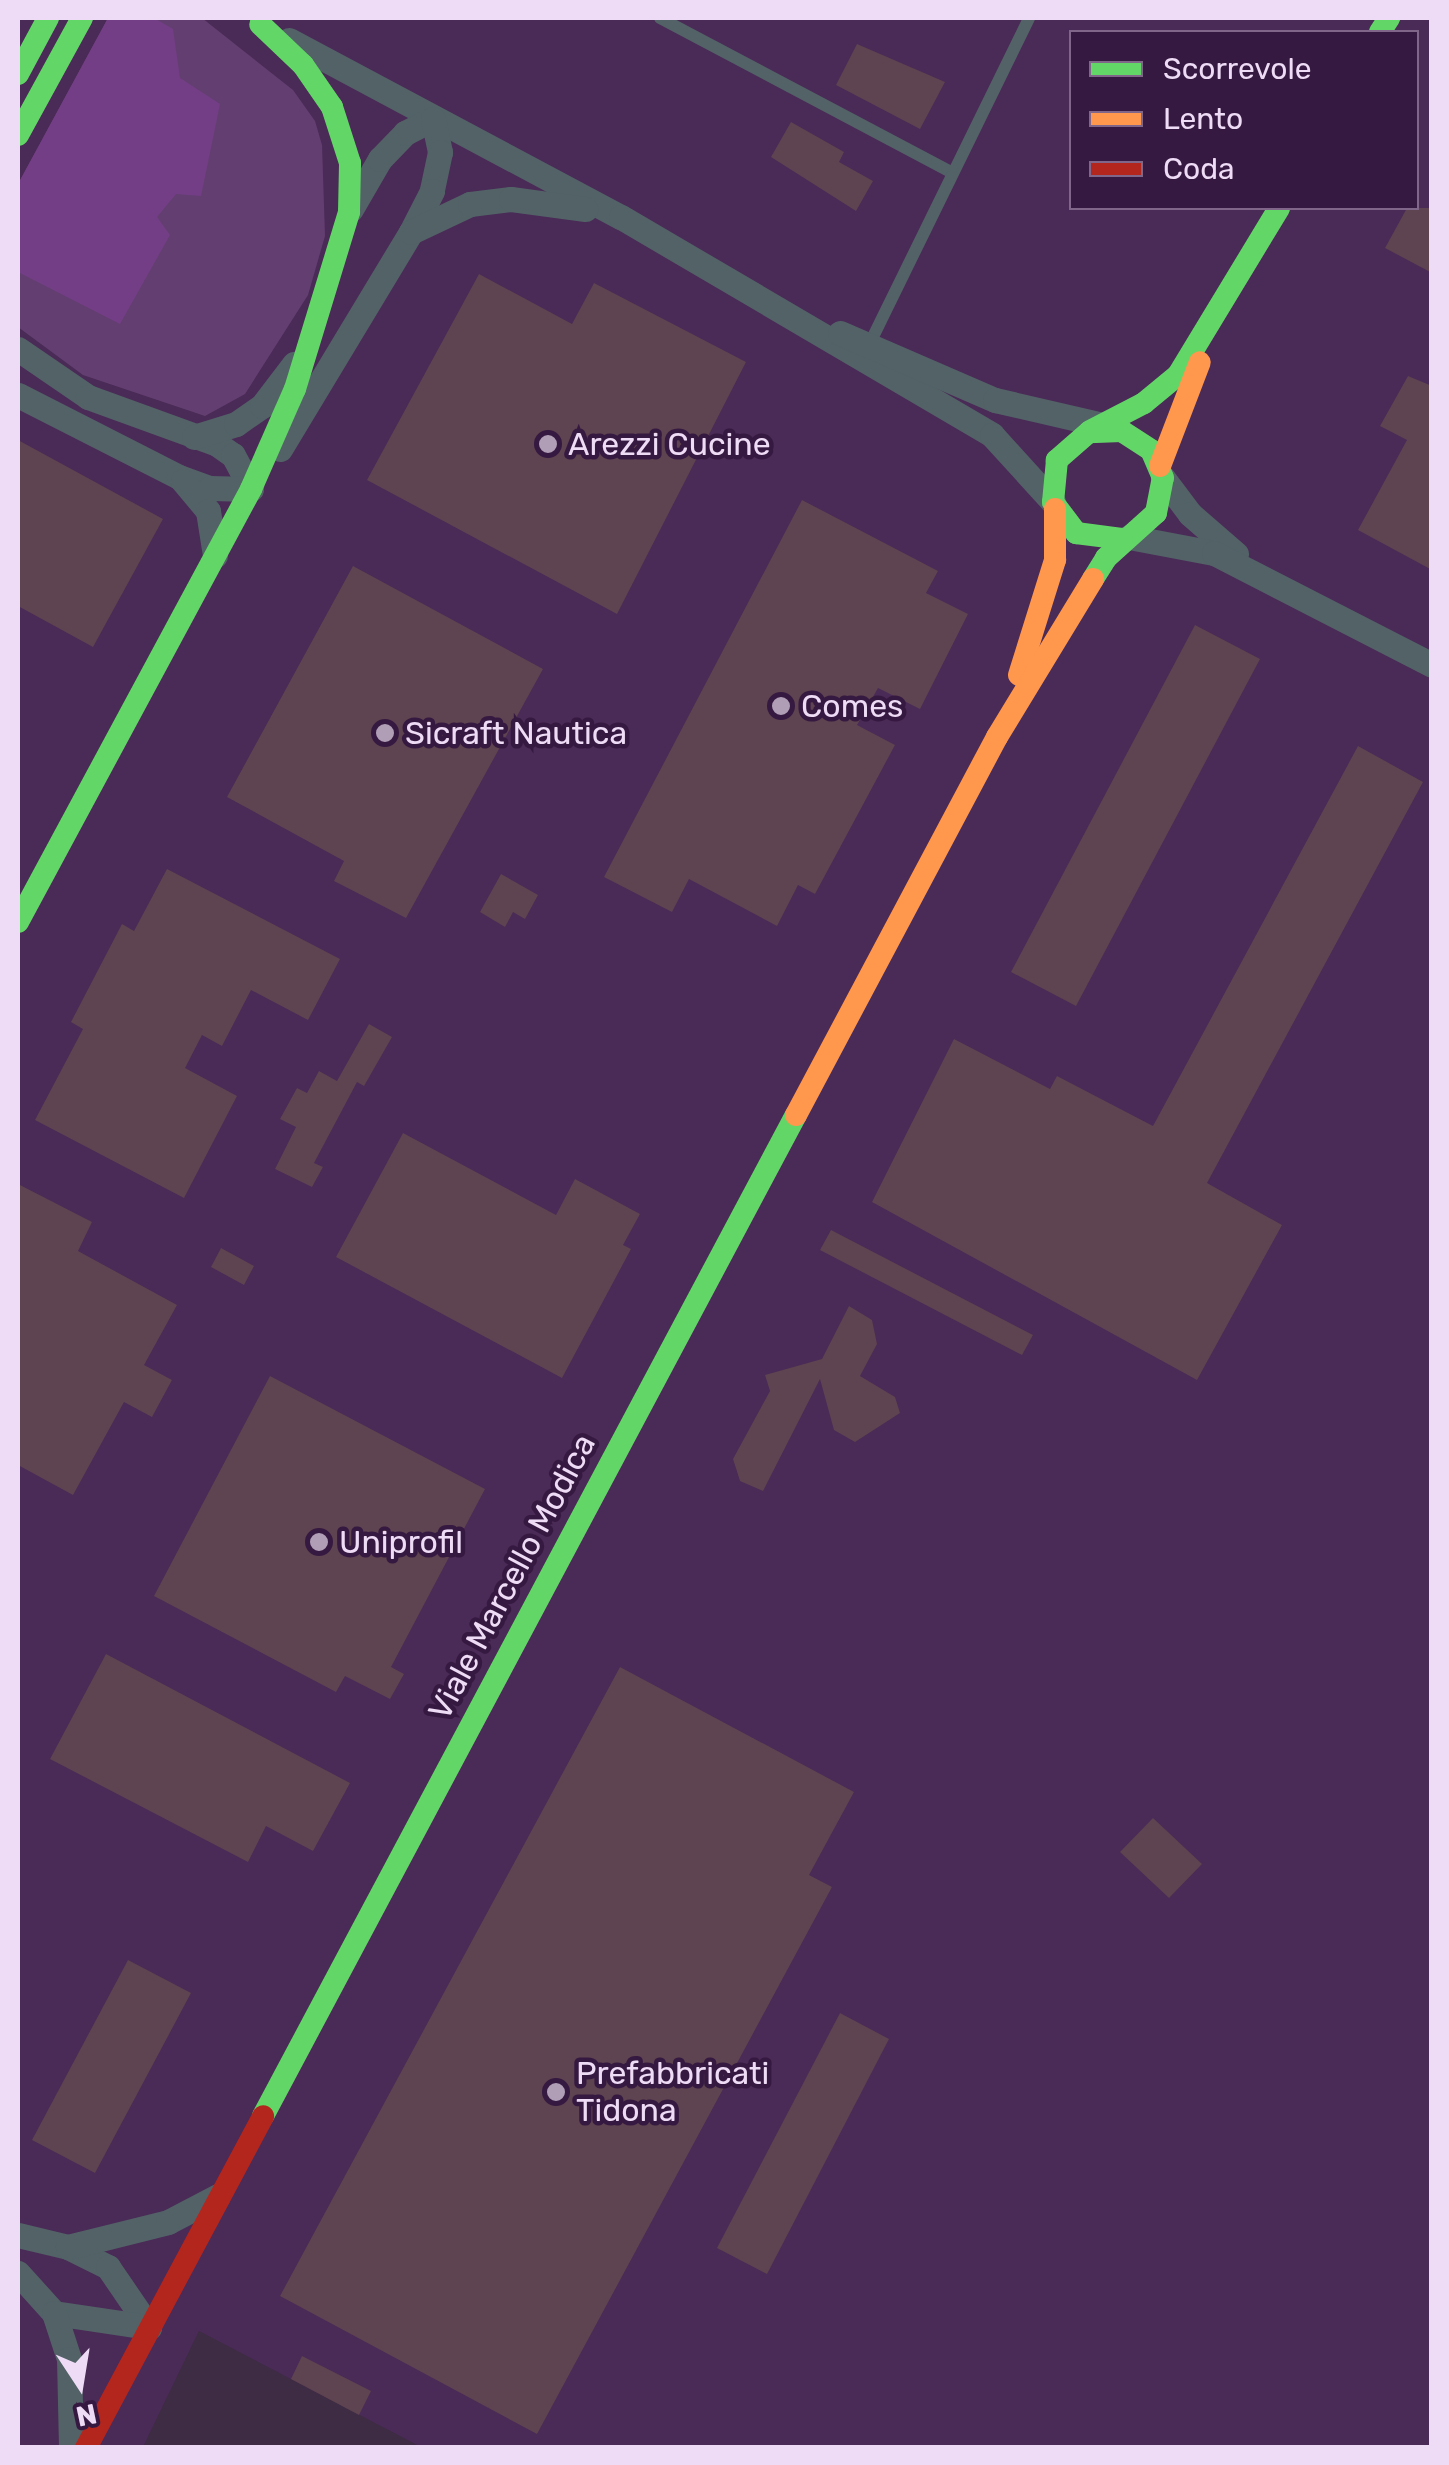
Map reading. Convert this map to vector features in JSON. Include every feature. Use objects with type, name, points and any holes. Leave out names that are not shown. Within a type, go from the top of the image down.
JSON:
[{"type":"street","points":[[18,74],[48,18]]},
{"type":"street","points":[[18,135],[82,18]]},
{"type":"street","points":[[255,21],[621,218],[992,436],[1054,506],[1090,539],[1189,544],[1260,573],[1432,665]]},
{"type":"street","points":[[18,922],[251,489],[319,320],[349,212],[350,163],[332,107],[303,65],[255,21]]},
{"type":"street","points":[[349,212],[380,159],[406,134],[433,119]]},
{"type":"street","points":[[251,489],[303,418],[432,191],[440,152],[433,119]]},
{"type":"street","points":[[411,232],[470,204],[511,198],[621,218]]},
{"type":"street","points":[[996,737],[1045,604],[1055,560],[1056,460],[1178,376],[1278,210]]},
{"type":"street","points":[[996,737],[1125,538],[1156,513],[1161,472],[1225,301]]},
{"type":"street","points":[[776,306],[995,400],[1109,424],[1138,438],[1198,523],[1260,573]]},
{"type":"street","points":[[194,437],[236,424],[262,406],[319,320]]},
{"type":"street","points":[[18,350],[88,397],[233,455],[251,489]]},
{"type":"street","points":[[18,395],[179,477],[210,488],[251,489]]},
{"type":"street","points":[[179,477],[208,511],[215,561]]},
{"type":"street","name":"Viale Marcello Modica","points":[[86,2448],[996,737]]},
{"type":"street","points":[[68,2247],[168,2222],[218,2196]]},
{"type":"street","points":[[18,2235],[68,2247],[108,2267],[148,2327]]},
{"type":"street","points":[[18,2273],[54,2313],[69,2358],[71,2448]]},
{"type":"street","points":[[54,2313],[148,2327]]},
{"type":"lane","points":[[660,18],[953,173]]},
{"type":"lane","points":[[868,345],[1029,18]]},
{"type":"shaded area","points":[[18,18],[1431,18],[1431,2447],[421,2447],[199,2331],[143,2447],[18,2447]]},
{"type":"shaded area","points":[[108,18],[202,18],[293,90],[315,121],[322,145],[325,236],[308,295],[245,394],[205,416],[83,375],[18,327],[18,184]]},
{"type":"shaded area","points":[[108,18],[154,18],[173,29],[180,78],[220,104],[201,196],[176,194],[157,217],[170,235],[120,324],[18,272],[18,184]]},
{"type":"building","points":[[857,44],[945,82],[920,129],[836,85]]},
{"type":"building","points":[[791,122],[844,152],[839,162],[873,181],[856,211],[771,157]]},
{"type":"building","points":[[1432,208],[1432,273],[1385,248],[1406,210]]},
{"type":"building","name":"Arezzi Cucine","points":[[479,274],[572,324],[594,283],[746,362],[617,614],[367,480]]},
{"type":"building","points":[[1408,376],[1432,386],[1432,570],[1358,530],[1407,440],[1380,426]]},
{"type":"building","points":[[18,440],[163,519],[93,647],[18,606]]},
{"type":"building","name":"Comes","points":[[802,500],[938,571],[926,593],[968,614],[920,709],[878,688],[857,725],[895,745],[815,894],[798,885],[777,926],[689,879],[672,912],[604,877]]},
{"type":"building","name":"Sicraft Nautica","points":[[353,566],[543,669],[406,918],[334,881],[344,861],[227,797]]},
{"type":"building","points":[[1195,625],[1260,659],[1076,1006],[1011,972]]},
{"type":"building","points":[[1358,746],[1423,782],[1207,1183],[1282,1225],[1197,1380],[872,1202],[954,1039],[1050,1089],[1057,1076],[1153,1126]]},
{"type":"building","points":[[167,869],[340,959],[308,1020],[251,990],[222,1046],[202,1035],[185,1068],[237,1096],[184,1198],[35,1120],[83,1029],[71,1022],[122,924],[134,931]]},
{"type":"building","points":[[501,874],[538,895],[525,919],[513,912],[505,927],[480,912]]},
{"type":"building","points":[[369,1024],[392,1037],[364,1086],[357,1082],[314,1163],[323,1167],[312,1187],[275,1169],[296,1127],[280,1119],[297,1088],[307,1093],[319,1071],[337,1081]]},
{"type":"building","points":[[403,1133],[556,1215],[575,1179],[640,1214],[623,1245],[631,1249],[562,1378],[336,1257]]},
{"type":"building","points":[[18,1184],[92,1222],[78,1251],[177,1305],[144,1365],[172,1380],[152,1417],[124,1402],[73,1495],[18,1465]]},
{"type":"building","points":[[831,1230],[1033,1335],[1022,1355],[820,1250]]},
{"type":"building","points":[[221,1248],[254,1266],[244,1285],[211,1267]]},
{"type":"building","points":[[849,1306],[872,1320],[877,1344],[860,1376],[895,1397],[900,1413],[855,1442],[834,1430],[820,1379],[763,1491],[740,1481],[733,1459],[770,1391],[765,1375],[822,1359]]},
{"type":"building","name":"Uniprofil","points":[[270,1376],[485,1489],[391,1667],[404,1674],[390,1699],[345,1676],[336,1692],[154,1596]]},
{"type":"building","points":[[106,1654],[350,1783],[313,1851],[266,1826],[248,1862],[50,1759]]},
{"type":"building","name":"Prefabbricati Tidona","points":[[620,1667],[854,1792],[809,1875],[832,1887],[537,2434],[280,2296]]},
{"type":"building","points":[[1153,1818],[1202,1864],[1169,1898],[1120,1852]]},
{"type":"building","points":[[128,1960],[191,1993],[95,2173],[32,2140]]},
{"type":"building","points":[[840,2013],[889,2039],[767,2274],[717,2248]]},
{"type":"building","points":[[302,2356],[371,2391],[359,2415],[291,2379]]},
{"type":"traffic: fast","points":[[18,74],[48,18]]},
{"type":"traffic: fast","points":[[18,135],[82,18]]},
{"type":"traffic: fast","points":[[1381,30],[1389,18]]},
{"type":"traffic: fast","points":[[18,922],[251,489],[295,389],[349,212],[350,163],[332,107],[303,65],[260,24]]},
{"type":"traffic: fast","points":[[1090,431],[1144,403],[1178,375],[1278,210]]},
{"type":"traffic: fast","points":[[1093,579],[1106,558],[1156,513],[1163,478],[1151,450],[1122,431],[1089,432],[1057,460],[1053,502],[1076,533],[1122,539]]},
{"type":"traffic: fast","points":[[263,2116],[796,1115]]},
{"type":"traffic: slow","points":[[1160,466],[1200,362]]},
{"type":"traffic: slow","points":[[1019,675],[1055,560],[1055,509]]},
{"type":"traffic: slow","points":[[796,1115],[997,737],[1093,579]]},
{"type":"traffic: jam","points":[[86,2448],[263,2116]]},
{"type":"place","name":"Arezzi Cucine","points":[[548,444]]},
{"type":"place","name":"Comes","points":[[781,706]]},
{"type":"place","name":"Sicraft Nautica","points":[[385,733]]},
{"type":"place","name":"Uniprofil","points":[[319,1542]]},
{"type":"place","name":"Prefabbricati Tidona","points":[[556,2092]]}]
